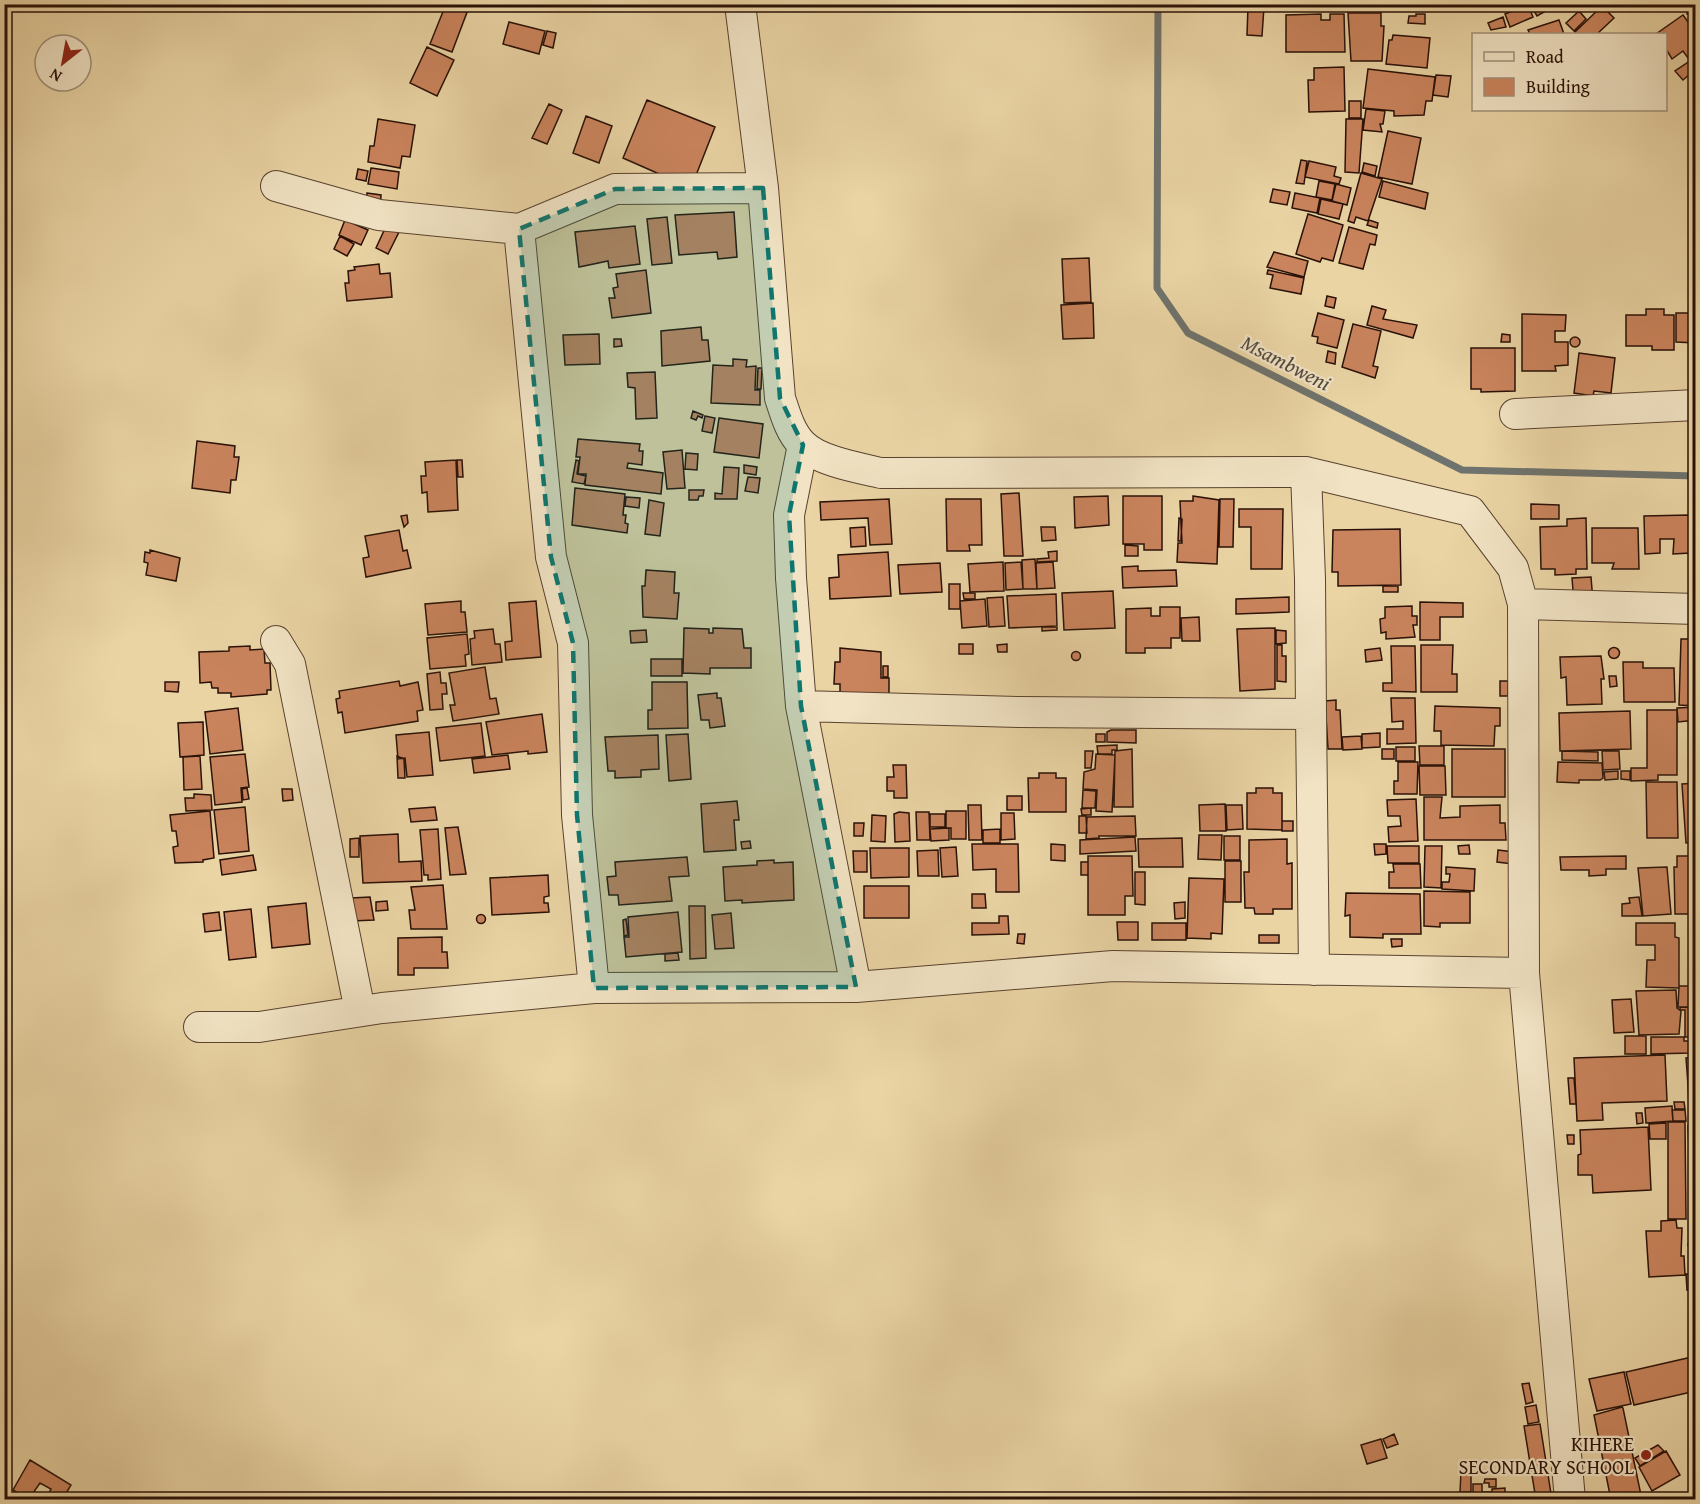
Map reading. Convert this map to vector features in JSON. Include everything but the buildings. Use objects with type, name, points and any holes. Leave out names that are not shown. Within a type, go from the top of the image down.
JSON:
[{"type":"street","points":[[740,4],[763,188],[780,398],[789,425],[803,445],[837,462],[881,473],[1306,472],[1470,511],[1513,568],[1523,604],[1524,973],[1570,1500]]},
{"type":"street","points":[[276,186],[379,214],[519,229],[615,189],[763,188]]},
{"type":"street","points":[[519,229],[551,557],[573,643],[578,815],[594,988]]},
{"type":"street","points":[[1515,414],[1695,405]]},
{"type":"street","points":[[803,445],[789,515],[791,578],[801,706],[856,987]]},
{"type":"street","points":[[1306,472],[1310,579],[1314,970]]},
{"type":"street","points":[[1523,604],[1695,609]]},
{"type":"street","points":[[276,641],[290,664],[360,1011]]},
{"type":"street","points":[[801,706],[1019,712],[1311,714]]},
{"type":"street","points":[[199,1027],[259,1027],[360,1011],[594,988],[856,987],[1113,966],[1524,973]]},
{"type":"highlighted area","points":[[763,188],[780,398],[803,445],[789,515],[801,706],[856,987],[594,988],[577,815],[573,643],[551,557],[519,229],[615,189]]},
{"type":"waterway","name":"Msambweni","points":[[1158,4],[1157,288],[1188,333],[1462,470],[1696,476]]},
{"type":"place","name":"KIHERE SECONDARY SCHOOL","points":[[1646,1455]]}]
